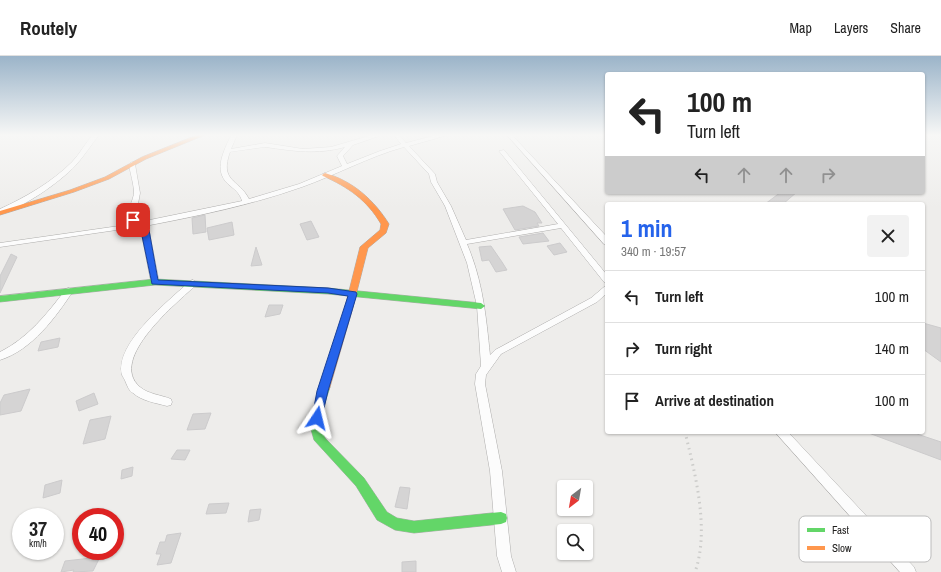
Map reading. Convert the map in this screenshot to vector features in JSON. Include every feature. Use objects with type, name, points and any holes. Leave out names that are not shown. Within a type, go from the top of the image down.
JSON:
[{"type":"street","points":[[0,213],[44,188],[77,159]]},
{"type":"street","points":[[0,213],[72,191],[107,178],[132,164],[144,159]]},
{"type":"street","points":[[224,159],[223,163],[225,178],[245,196],[246,202]]},
{"type":"street","points":[[342,159],[346,166]]},
{"type":"street","points":[[0,245],[137,224],[246,202],[289,190],[366,159]]},
{"type":"street","points":[[419,159],[432,174],[434,182],[448,206],[471,263],[480,306],[486,366]]},
{"type":"street","points":[[508,159],[605,278]]},
{"type":"street","points":[[530,159],[605,240]]},
{"type":"street","points":[[132,164],[137,193],[132,215],[133,220],[145,230],[154,282]]},
{"type":"street","points":[[325,175],[362,192],[378,208],[385,224],[383,231],[364,247],[353,294],[318,409],[316,426],[320,440],[360,482],[382,516],[395,524],[414,527],[501,518]]},
{"type":"street","points":[[462,243],[562,226]]},
{"type":"street","points":[[0,299],[154,282],[328,291],[480,306]]},
{"type":"street","points":[[167,402],[145,395],[134,388],[128,378],[127,366],[129,355],[137,338],[193,283]]},
{"type":"street","points":[[0,356],[20,346],[31,337],[51,315],[69,291]]},
{"type":"street","points":[[509,572],[504,556],[496,471],[480,384],[481,374],[498,352],[594,300],[605,291]]},
{"type":"street","points":[[783,434],[858,516]]},
{"type":"street","points":[[900,562],[909,572]]},
{"type":"path","points":[[685,434],[694,470],[701,515],[699,564],[694,572]]},
{"type":"building","points":[[778,194],[795,194],[785,202],[768,202]]},
{"type":"building","points":[[523,206],[535,212],[542,223],[537,223],[539,226],[515,230],[503,209]]},
{"type":"building","points":[[205,215],[206,232],[193,234],[192,218]]},
{"type":"building","points":[[311,221],[319,237],[307,240],[300,224]]},
{"type":"building","points":[[232,222],[234,235],[209,240],[207,228]]},
{"type":"building","points":[[543,233],[549,241],[523,244],[519,237]]},
{"type":"building","points":[[560,243],[567,252],[554,255],[547,246]]},
{"type":"building","points":[[491,246],[507,270],[496,272],[489,260],[482,261],[479,247]]},
{"type":"building","points":[[256,247],[262,265],[251,266]]},
{"type":"building","points":[[11,254],[17,257],[0,293],[0,276]]},
{"type":"building","points":[[269,305],[283,305],[280,314],[265,317]]},
{"type":"building","points":[[925,324],[941,328],[941,362],[925,350]]},
{"type":"building","points":[[60,338],[58,347],[38,351],[41,342]]},
{"type":"building","points":[[30,389],[21,411],[0,415],[0,403],[4,395]]},
{"type":"building","points":[[94,393],[98,404],[79,411],[76,401]]},
{"type":"building","points":[[211,413],[205,429],[187,430],[193,414]]},
{"type":"building","points":[[111,416],[105,439],[83,444],[90,420]]},
{"type":"building","points":[[871,434],[917,434],[941,442],[941,460]]},
{"type":"building","points":[[177,450],[190,450],[185,460],[171,459]]},
{"type":"building","points":[[133,467],[132,476],[121,479],[122,470]]},
{"type":"building","points":[[62,480],[60,493],[43,498],[45,485]]},
{"type":"building","points":[[400,487],[410,488],[407,509],[395,507]]},
{"type":"building","points":[[229,503],[226,513],[206,514],[209,504]]},
{"type":"building","points":[[261,509],[259,520],[248,522],[250,510]]},
{"type":"building","points":[[181,533],[171,563],[157,565],[161,554],[156,554],[160,542],[165,542],[167,535]]},
{"type":"building","points":[[98,560],[93,571],[73,572],[74,570],[61,572],[65,561]]},
{"type":"building","points":[[416,561],[416,572],[402,572],[402,562]]},
{"type":"traffic: fast","points":[[0,299],[155,282],[328,291],[481,306]]},
{"type":"traffic: fast","points":[[325,387],[318,409],[316,426],[320,440],[360,482],[382,516],[395,524],[414,527],[501,518]]},
{"type":"traffic: slow","points":[[0,213],[72,191],[107,178],[142,159]]},
{"type":"traffic: slow","points":[[325,175],[352,188],[360,194],[374,207],[385,224],[383,231],[364,247],[348,311],[325,387]]},
{"type":"route","points":[[133,220],[145,230],[154,282],[328,291],[353,294],[333,361],[322,391],[317,418]]}]
